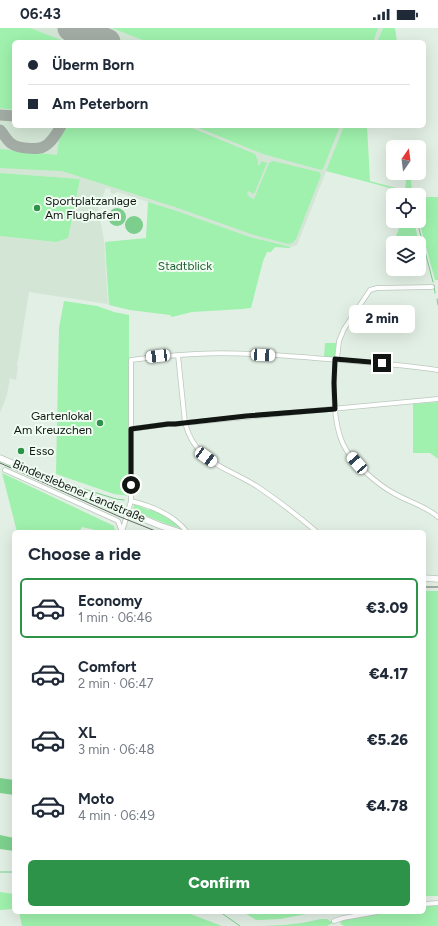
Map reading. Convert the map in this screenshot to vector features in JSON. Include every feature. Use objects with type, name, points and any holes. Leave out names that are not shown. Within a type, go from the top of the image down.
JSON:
[{"type":"main road","name":"Binderslebener Landstraße","points":[[0,458],[161,526],[181,529]]},
{"type":"main road","points":[[426,578],[438,578]]},
{"type":"street","points":[[432,287],[370,290],[344,329],[339,341],[334,383],[335,409],[339,433],[346,450],[362,469],[384,487],[394,494],[427,509],[438,517]]},
{"type":"street","points":[[123,530],[131,501],[132,360],[178,355],[230,353],[336,359],[438,370]]},
{"type":"street","points":[[178,355],[185,423],[187,432],[194,445],[217,466],[257,487],[299,516],[315,530]]},
{"type":"street","points":[[131,429],[246,416],[438,399]]},
{"type":"street","points":[[6,470],[118,521],[121,530]]},
{"type":"street","name":"Binderslebener Landstraße","points":[[131,501],[153,507],[163,512],[181,529]]},
{"type":"street","points":[[426,904],[438,903]]},
{"type":"street","points":[[334,921],[366,914]]},
{"type":"shaded area","points":[[0,28],[383,28],[378,40],[12,40],[12,128],[343,128],[297,245],[291,247],[250,237],[174,210],[117,192],[114,194],[111,193],[110,189],[106,188],[98,208],[104,240],[108,304],[29,292],[16,380],[10,378],[7,395],[0,413],[0,236],[56,242],[80,179],[0,173]]},
{"type":"shaded area","points":[[117,208],[123,211],[126,217],[123,223],[117,226],[111,223],[108,217],[111,211]]},
{"type":"shaded area","points":[[134,216],[140,219],[143,225],[140,231],[134,234],[128,231],[125,225],[128,219]]},
{"type":"shaded area","points":[[0,778],[12,780],[12,795],[0,793]]},
{"type":"shaded area","points":[[0,835],[12,838],[12,851],[0,849]]},
{"type":"green space","points":[[0,28],[30,28],[61,40],[12,40],[12,110],[0,108]]},
{"type":"green space","points":[[112,28],[378,28],[374,40],[143,40]]},
{"type":"green space","points":[[383,28],[395,28],[397,40],[378,40]]},
{"type":"green space","points":[[66,128],[192,128],[255,154],[258,165],[260,165],[261,161],[267,163],[254,194],[248,191],[247,194],[249,197],[254,199],[269,163],[273,161],[319,172],[321,175],[296,239],[292,243],[288,244],[254,235],[175,207],[62,171],[0,168],[0,149],[57,155],[59,142],[63,131]]},
{"type":"green space","points":[[199,128],[339,128],[323,169],[321,170],[263,154]]},
{"type":"green space","points":[[343,128],[367,128],[370,181],[396,188],[390,188],[326,171]]},
{"type":"green space","name":"Sportplatzanlage Am Flughafen","points":[[0,173],[80,179],[68,238],[56,242],[0,236]]},
{"type":"green space","points":[[406,180],[411,180],[412,188],[405,188]]},
{"type":"green space","points":[[426,197],[438,197],[438,280],[435,280],[426,247],[426,236],[423,236],[421,228],[426,228]]},
{"type":"green space","name":"Stadtblick","points":[[148,202],[250,237],[291,247],[275,247],[271,252],[267,252],[263,261],[251,308],[192,312],[172,317],[170,315],[130,310],[109,305],[105,242],[146,238]]},
{"type":"green space","points":[[399,228],[416,228],[417,236],[396,236]]},
{"type":"green space","points":[[64,301],[97,306],[129,315],[129,496],[114,494],[56,474],[59,328]]},
{"type":"green space","points":[[325,343],[336,343],[335,357],[324,357]]},
{"type":"green space","points":[[438,402],[438,459],[430,453],[413,453],[413,404]]},
{"type":"green space","points":[[0,461],[72,491],[90,501],[116,511],[115,513]]},
{"type":"green space","points":[[2,473],[114,526],[115,530],[95,530],[82,527],[80,530],[16,530]]},
{"type":"green space","points":[[134,505],[161,514],[176,523],[180,528],[136,512],[133,508]]},
{"type":"green space","points":[[426,591],[438,591],[438,896],[426,896]]},
{"type":"green space","points":[[0,892],[12,894],[12,909],[0,910]]},
{"type":"green space","points":[[426,906],[438,906],[438,926],[344,926],[340,922],[342,920],[377,914],[426,914]]},
{"type":"green space","points":[[19,914],[190,914],[222,926],[22,926]]},
{"type":"green space","points":[[246,914],[306,914],[280,919],[256,920]]},
{"type":"green space","points":[[327,919],[333,923],[327,926],[261,926],[302,923]]},
{"type":"waterway","points":[[419,228],[433,282]]},
{"type":"waterway","points":[[434,285],[435,293]]},
{"type":"waterway","points":[[437,299],[438,305]]},
{"type":"waterway","points":[[63,481],[80,488]]},
{"type":"waterway","points":[[84,489],[124,500]]},
{"type":"waterway","points":[[0,872],[12,872]]},
{"type":"waterway","points":[[223,914],[240,926]]},
{"type":"taxiway","points":[[0,115],[12,116]]},
{"type":"taxiway","points":[[0,130],[12,144],[22,147],[40,148],[46,146],[54,138],[60,128]]},
{"type":"runway","points":[[71,28],[102,40]]},
{"type":"tram line","points":[[0,463],[118,516],[153,530]]},
{"type":"tram line","points":[[426,587],[438,587]]},
{"type":"place","name":"Sportplatzanlage Am Flughafen","points":[[37,208]]},
{"type":"place","name":"Gartenlokal Am Kreuzchen","points":[[100,423]]},
{"type":"place","name":"Esso","points":[[21,451]]},
{"type":"route","points":[[131,485],[131,429],[246,416],[335,409],[335,359],[382,363]]}]
